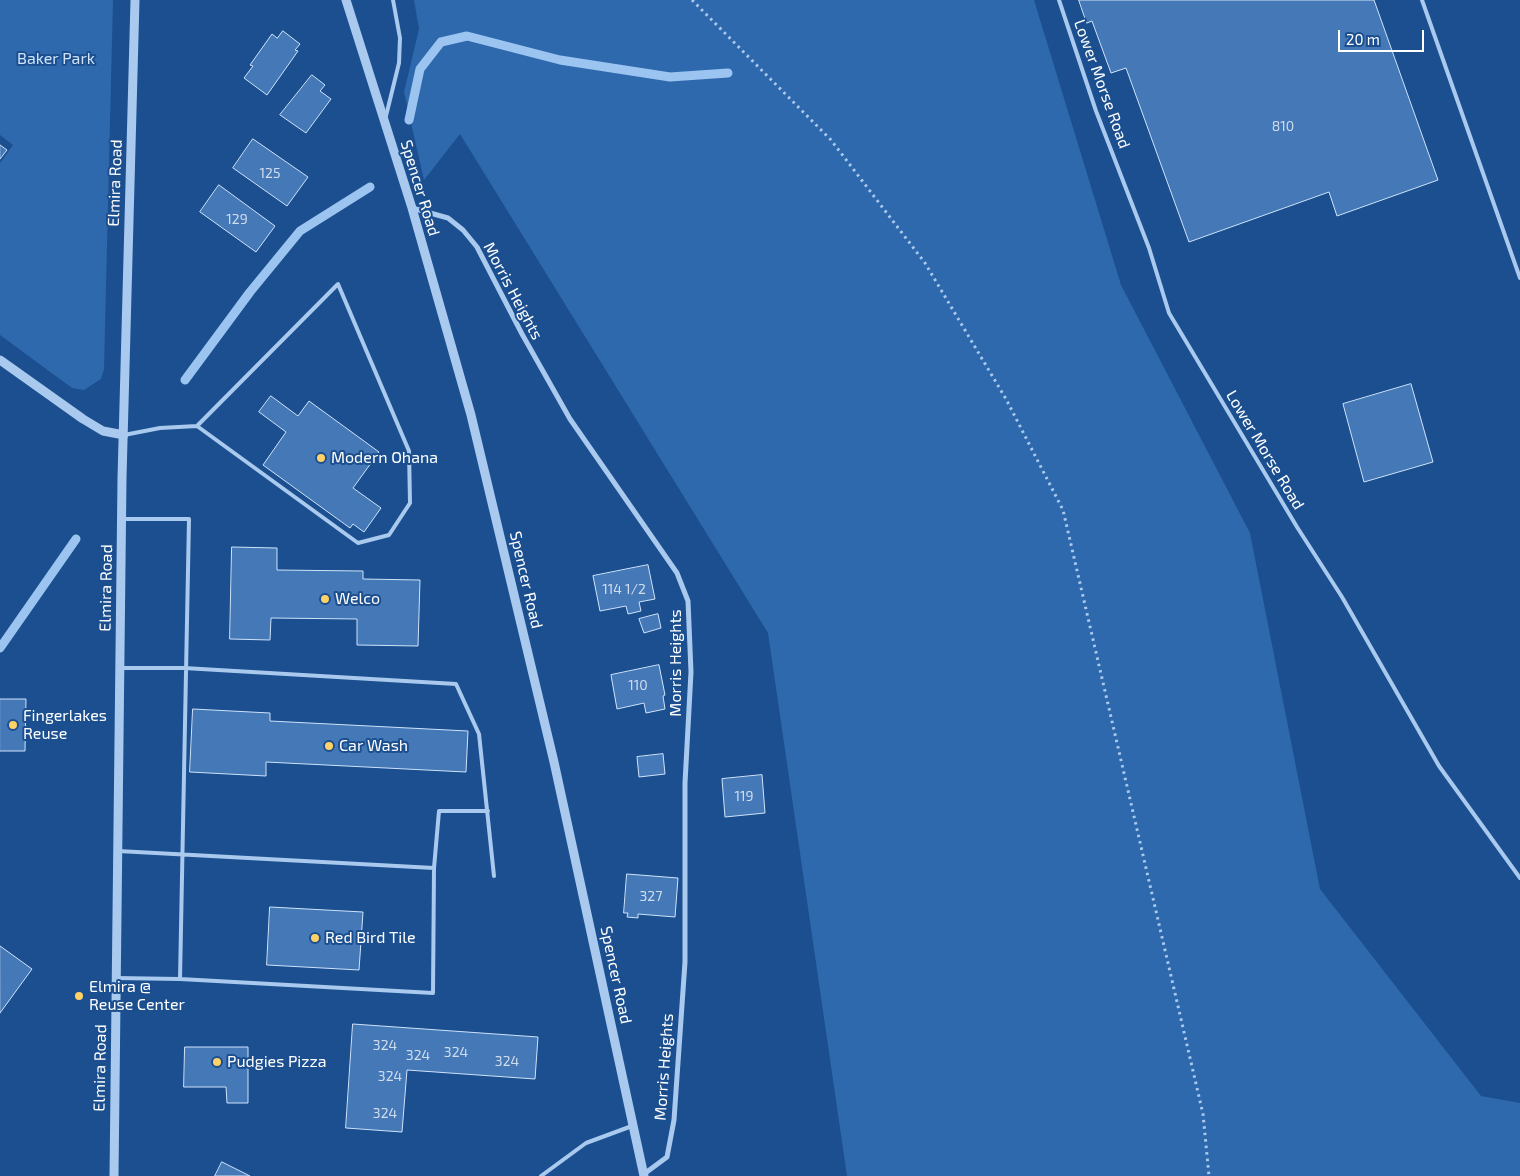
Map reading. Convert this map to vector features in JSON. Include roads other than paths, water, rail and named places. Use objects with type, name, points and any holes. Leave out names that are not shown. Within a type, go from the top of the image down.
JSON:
[{"type":"street","name":"Elmira Road","points":[[114,1176],[122,519],[135,0]]},
{"type":"street","name":"Spencer Road","points":[[346,0],[412,208],[471,414],[554,762],[644,1175]]},
{"type":"street","name":"Morris Heights","points":[[412,208],[448,218],[477,247],[522,334],[570,419],[677,573],[688,601],[691,672],[685,783],[685,962],[674,1120],[667,1158],[644,1175]]},
{"type":"street","points":[[0,360],[83,419],[103,431],[124,435]]},
{"type":"lane","points":[[384,123],[399,63],[400,38],[393,0]]},
{"type":"lane","name":"Lower Morse Road","points":[[1058,0],[1096,111],[1149,248],[1169,313],[1342,597],[1439,766],[1520,878]]},
{"type":"lane","points":[[1422,0],[1520,278]]},
{"type":"lane","points":[[124,435],[160,428],[197,426],[358,543],[389,534],[410,503],[409,451],[338,284],[197,426]]},
{"type":"lane","points":[[122,519],[189,519],[184,668],[180,979]]},
{"type":"lane","points":[[120,668],[184,668],[456,684],[479,734],[494,876]]},
{"type":"lane","points":[[116,978],[180,979],[433,993],[434,868],[439,811],[488,811]]},
{"type":"lane","points":[[118,851],[434,868]]},
{"type":"lane","points":[[541,1176],[586,1143],[633,1125]]},
{"type":"waterway","points":[[409,120],[420,69],[441,42],[467,36],[560,60],[670,77],[728,73]]},
{"type":"waterway","points":[[185,380],[250,292],[300,231],[370,187]]},
{"type":"waterway","points":[[0,648],[76,539]]},
{"type":"place","name":"Modern Ohana","points":[[321,458]]},
{"type":"place","name":"Welco","points":[[325,599]]},
{"type":"place","name":"Fingerlakes Reuse","points":[[13,725]]},
{"type":"place","name":"Car Wash","points":[[329,746]]},
{"type":"place","name":"Red Bird Tile","points":[[315,938]]},
{"type":"place","name":"Elmira @ Reuse Center","points":[[79,996]]},
{"type":"place","name":"Pudgies Pizza","points":[[217,1062]]},
{"type":"park label","name":"Baker Park","points":[[56,59]]}]
